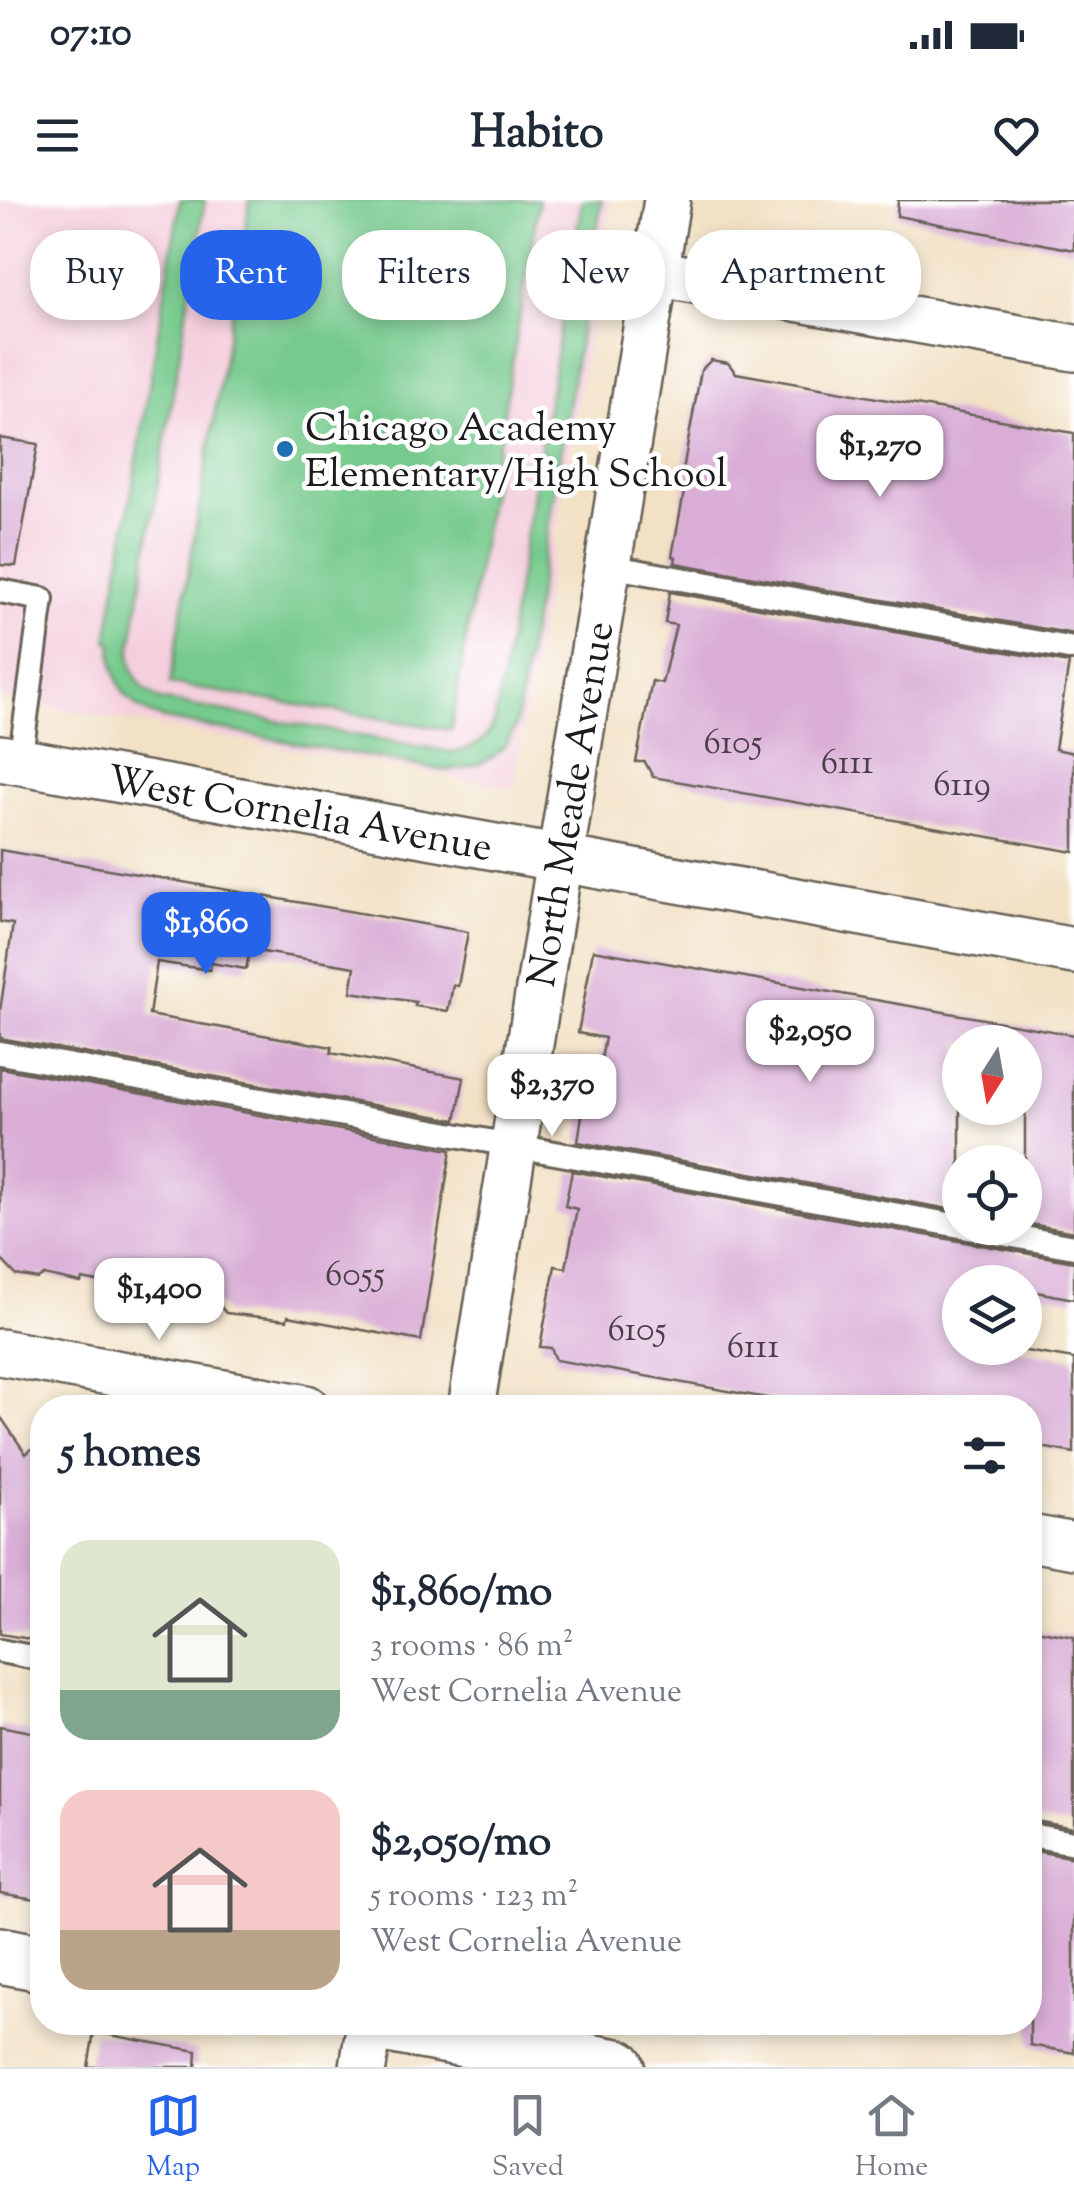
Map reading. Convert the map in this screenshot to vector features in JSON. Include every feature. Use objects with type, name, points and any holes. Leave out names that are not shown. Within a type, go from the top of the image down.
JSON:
[{"type":"street","name":"North Meade Avenue","points":[[662,230],[667,200]]},
{"type":"street","points":[[665,275],[1074,348]]},
{"type":"street","name":"North Meade Avenue","points":[[473,1395],[648,320]]},
{"type":"street","name":"West Cornelia Avenue","points":[[10,760],[1074,951]]},
{"type":"street","points":[[0,1352],[235,1395]]},
{"type":"street","points":[[1042,1540],[1074,1546]]},
{"type":"street","points":[[0,1955],[30,1960]]},
{"type":"street","points":[[363,2067],[369,2035]]},
{"type":"street","points":[[442,2035],[618,2067]]},
{"type":"lane","points":[[608,566],[1074,648]]},
{"type":"lane","points":[[0,591],[42,600],[10,760]]},
{"type":"lane","points":[[0,1053],[942,1223]]},
{"type":"lane","points":[[1042,1241],[1074,1247]]},
{"type":"lane","points":[[0,1651],[30,1657]]},
{"type":"lane","points":[[1042,1837],[1074,1843]]},
{"type":"shaded area","name":"Chicago Academy Elementary/High School","points":[[0,200],[611,200],[606,230],[526,230],[526,320],[591,320],[513,788],[0,698]]},
{"type":"green space","points":[[180,200],[205,200],[200,230],[180,230],[180,320],[185,320],[131,648],[137,679],[160,700],[452,752],[479,743],[495,720],[562,320],[582,320],[516,724],[496,754],[476,765],[441,770],[164,719],[139,708],[123,691],[114,669],[112,642],[107,641]]},
{"type":"green space","points":[[250,200],[539,200],[534,230],[526,230],[526,278],[451,730],[170,684],[230,320],[322,320],[322,230],[245,230]]},
{"type":"green space","points":[[582,200],[602,200],[597,230],[577,230]]},
{"type":"building","points":[[898,200],[1074,200],[1074,250],[897,216]]},
{"type":"building","points":[[711,360],[728,363],[736,373],[1074,433],[1074,634],[675,563],[676,557],[672,556],[688,471],[683,470],[701,370]]},
{"type":"building","points":[[0,438],[38,444],[16,566],[0,565]]},
{"type":"building","points":[[670,592],[1069,663],[1055,749],[1074,753],[1074,852],[653,777],[645,762],[636,762],[652,681],[662,683],[676,625],[665,623]]},
{"type":"building","points":[[0,850],[468,932],[458,986],[453,985],[448,1011],[351,992],[355,967],[250,950],[246,969],[211,963],[210,970],[157,962],[149,1015],[332,1047],[331,1053],[464,1078],[456,1120],[0,1038],[0,1011],[13,924],[0,922]]},
{"type":"building","points":[[593,950],[1017,1025],[942,1025],[942,1125],[960,1125],[960,1145],[942,1145],[942,1208],[578,1142],[584,1101],[593,1103],[605,1038],[578,1033]]},
{"type":"building","points":[[1042,1029],[1074,1035],[1074,1232],[1042,1226],[1042,1145],[1025,1145],[1025,1125],[1042,1125]]},
{"type":"building","points":[[0,1068],[451,1150],[421,1341],[288,1316],[287,1320],[226,1313],[219,1305],[82,1279],[81,1283],[44,1275],[38,1279],[16,1275],[0,1258]]},
{"type":"building","points":[[572,1171],[942,1238],[942,1245],[980,1245],[1074,1262],[1074,1299],[1042,1293],[1042,1265],[942,1265],[942,1365],[1042,1365],[1042,1354],[1074,1359],[1074,1453],[1042,1447],[1042,1395],[750,1395],[556,1360],[551,1348],[540,1347],[555,1266],[566,1268],[577,1209],[565,1206]]},
{"type":"building","points":[[0,1416],[26,1454],[30,1450],[30,1639],[0,1634]]},
{"type":"building","points":[[1042,1631],[1074,1637],[1074,1828],[1042,1822]]},
{"type":"building","points":[[0,1726],[30,1732],[30,1898],[0,1893]]},
{"type":"building","points":[[1042,1852],[1074,1858],[1074,2053],[1030,2045],[1030,2035],[1042,2035]]},
{"type":"building","points":[[93,2035],[197,2051],[196,2067],[88,2067]]},
{"type":"place","name":"Chicago Academy Elementary/High School","points":[[285,449]]}]
